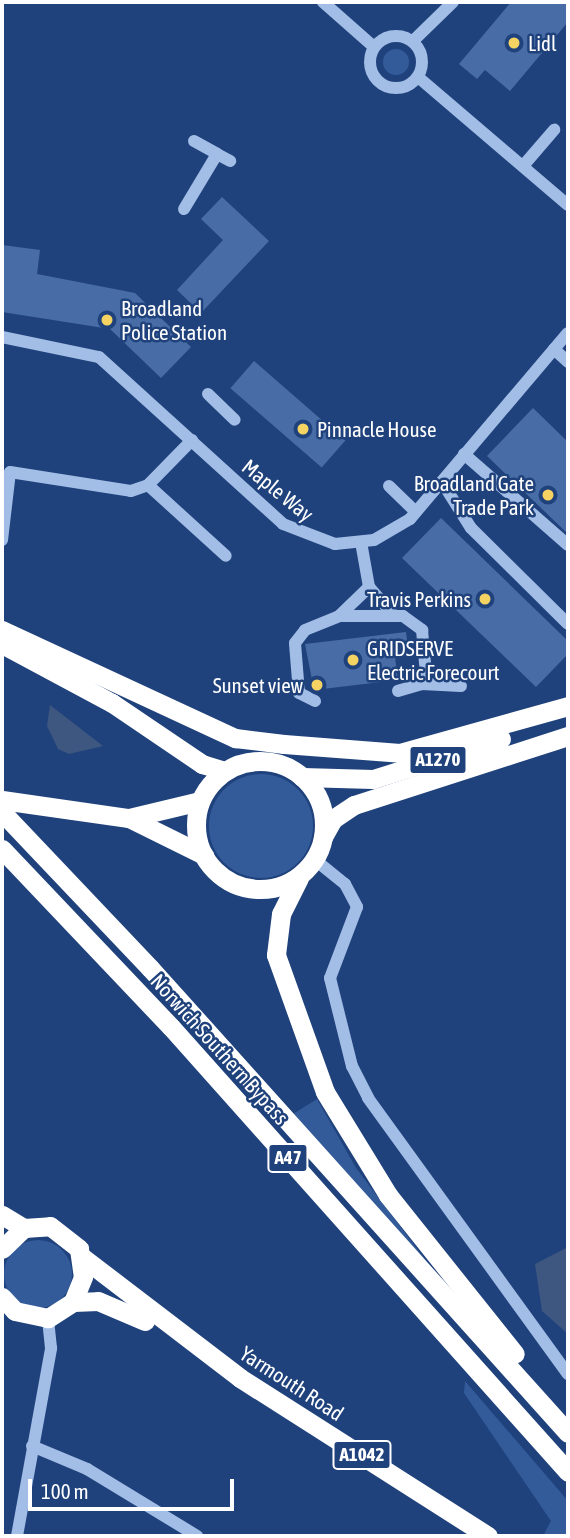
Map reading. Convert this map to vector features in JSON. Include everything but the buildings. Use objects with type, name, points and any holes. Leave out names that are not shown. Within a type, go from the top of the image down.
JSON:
[{"type":"highway","points":[[2,630],[235,738],[271,743],[400,753],[568,706]]},
{"type":"highway","points":[[2,644],[112,703],[202,764],[225,771],[265,761],[302,777],[320,805],[323,838],[314,859],[299,878],[281,915],[276,955],[325,1092],[388,1195],[568,1418]]},
{"type":"highway","name":"A1270","points":[[302,777],[373,779],[568,713]]},
{"type":"highway","name":"A1270","points":[[323,838],[333,819],[354,805],[568,736]]},
{"type":"highway","points":[[204,855],[196,829],[200,801],[225,771]]},
{"type":"highway","points":[[2,800],[129,818],[204,855],[243,886],[277,886],[299,878]]},
{"type":"highway","points":[[129,818],[200,801]]},
{"type":"highway","name":"Norwich Southern Bypass","points":[[2,812],[150,968],[568,1433]]},
{"type":"highway","name":"Norwich Southern Bypass","points":[[2,849],[171,1027],[568,1472]]},
{"type":"highway","points":[[2,1215],[24,1228],[2,1249]]},
{"type":"highway","name":"Yarmouth Road","points":[[24,1228],[64,1232],[82,1257],[213,1359]]},
{"type":"highway","points":[[2,1297],[15,1311],[48,1318],[73,1302],[83,1277],[82,1257]]},
{"type":"highway","name":"Yarmouth Road","points":[[73,1302],[126,1310],[213,1359],[488,1536]]},
{"type":"street","points":[[323,2],[374,47]]},
{"type":"street","points":[[413,41],[453,2]]},
{"type":"street","points":[[394,35],[413,41],[423,61],[418,77],[403,88],[374,85],[370,65],[374,47],[394,35]]},
{"type":"street","points":[[418,77],[568,205]]},
{"type":"street","points":[[523,166],[554,130]]},
{"type":"street","points":[[194,141],[230,161]]},
{"type":"street","points":[[184,209],[217,154]]},
{"type":"street","name":"Maple Way","points":[[2,337],[99,357],[295,532],[335,544],[360,542],[386,535],[416,512],[568,333]]},
{"type":"street","points":[[554,349],[568,362]]},
{"type":"street","points":[[208,394],[234,420]]},
{"type":"street","points":[[2,540],[10,472],[131,491],[148,485],[192,440]]},
{"type":"street","points":[[464,454],[568,545]]},
{"type":"street","points":[[442,482],[471,528],[568,624]]},
{"type":"street","points":[[148,485],[226,556]]},
{"type":"street","points":[[388,486],[416,512]]},
{"type":"street","points":[[360,542],[369,587],[393,615],[422,630],[430,659],[422,684]]},
{"type":"street","points":[[339,616],[369,587]]},
{"type":"street","points":[[314,698],[295,680],[295,643],[305,629],[339,616],[393,615]]},
{"type":"street","points":[[398,691],[422,684],[461,686]]},
{"type":"street","points":[[314,859],[345,884],[357,907],[330,978],[358,1076],[568,1374]]},
{"type":"street","points":[[17,1536],[51,1348],[48,1318]]},
{"type":"street","points":[[32,1446],[87,1469],[197,1536]]},
{"type":"shaded area","points":[[396,49],[405,53],[409,62],[405,71],[396,75],[387,71],[383,62],[387,53]]},
{"type":"shaded area","points":[[50,705],[103,746],[69,754],[58,749],[47,726]]},
{"type":"shaded area","points":[[261,774],[281,778],[298,789],[309,806],[313,826],[309,846],[298,863],[281,874],[261,878],[241,874],[224,863],[213,846],[209,826],[213,806],[224,789],[241,778]]},
{"type":"shaded area","points":[[317,1099],[356,1168],[430,1266],[293,1114]]},
{"type":"shaded area","points":[[38,1240],[51,1243],[62,1250],[69,1261],[72,1274],[69,1287],[62,1298],[51,1305],[38,1308],[25,1305],[14,1298],[7,1287],[4,1274],[7,1261],[14,1250],[25,1243]]},
{"type":"shaded area","points":[[568,1247],[568,1334],[542,1311],[535,1264]]},
{"type":"shaded area","points":[[465,1381],[568,1501],[568,1536],[543,1536],[551,1521],[464,1393]]},
{"type":"place","name":"Lidl","points":[[514,43]]},
{"type":"place","name":"Broadland Police Station","points":[[107,320]]},
{"type":"place","name":"Pinnacle House","points":[[303,429]]},
{"type":"place","name":"Broadland Gate Trade Park","points":[[548,495]]},
{"type":"place","name":"Travis Perkins","points":[[485,599]]},
{"type":"place","name":"GRIDSERVE Electric Forecourt","points":[[353,660]]},
{"type":"place","name":"Sunset view","points":[[317,685]]}]
